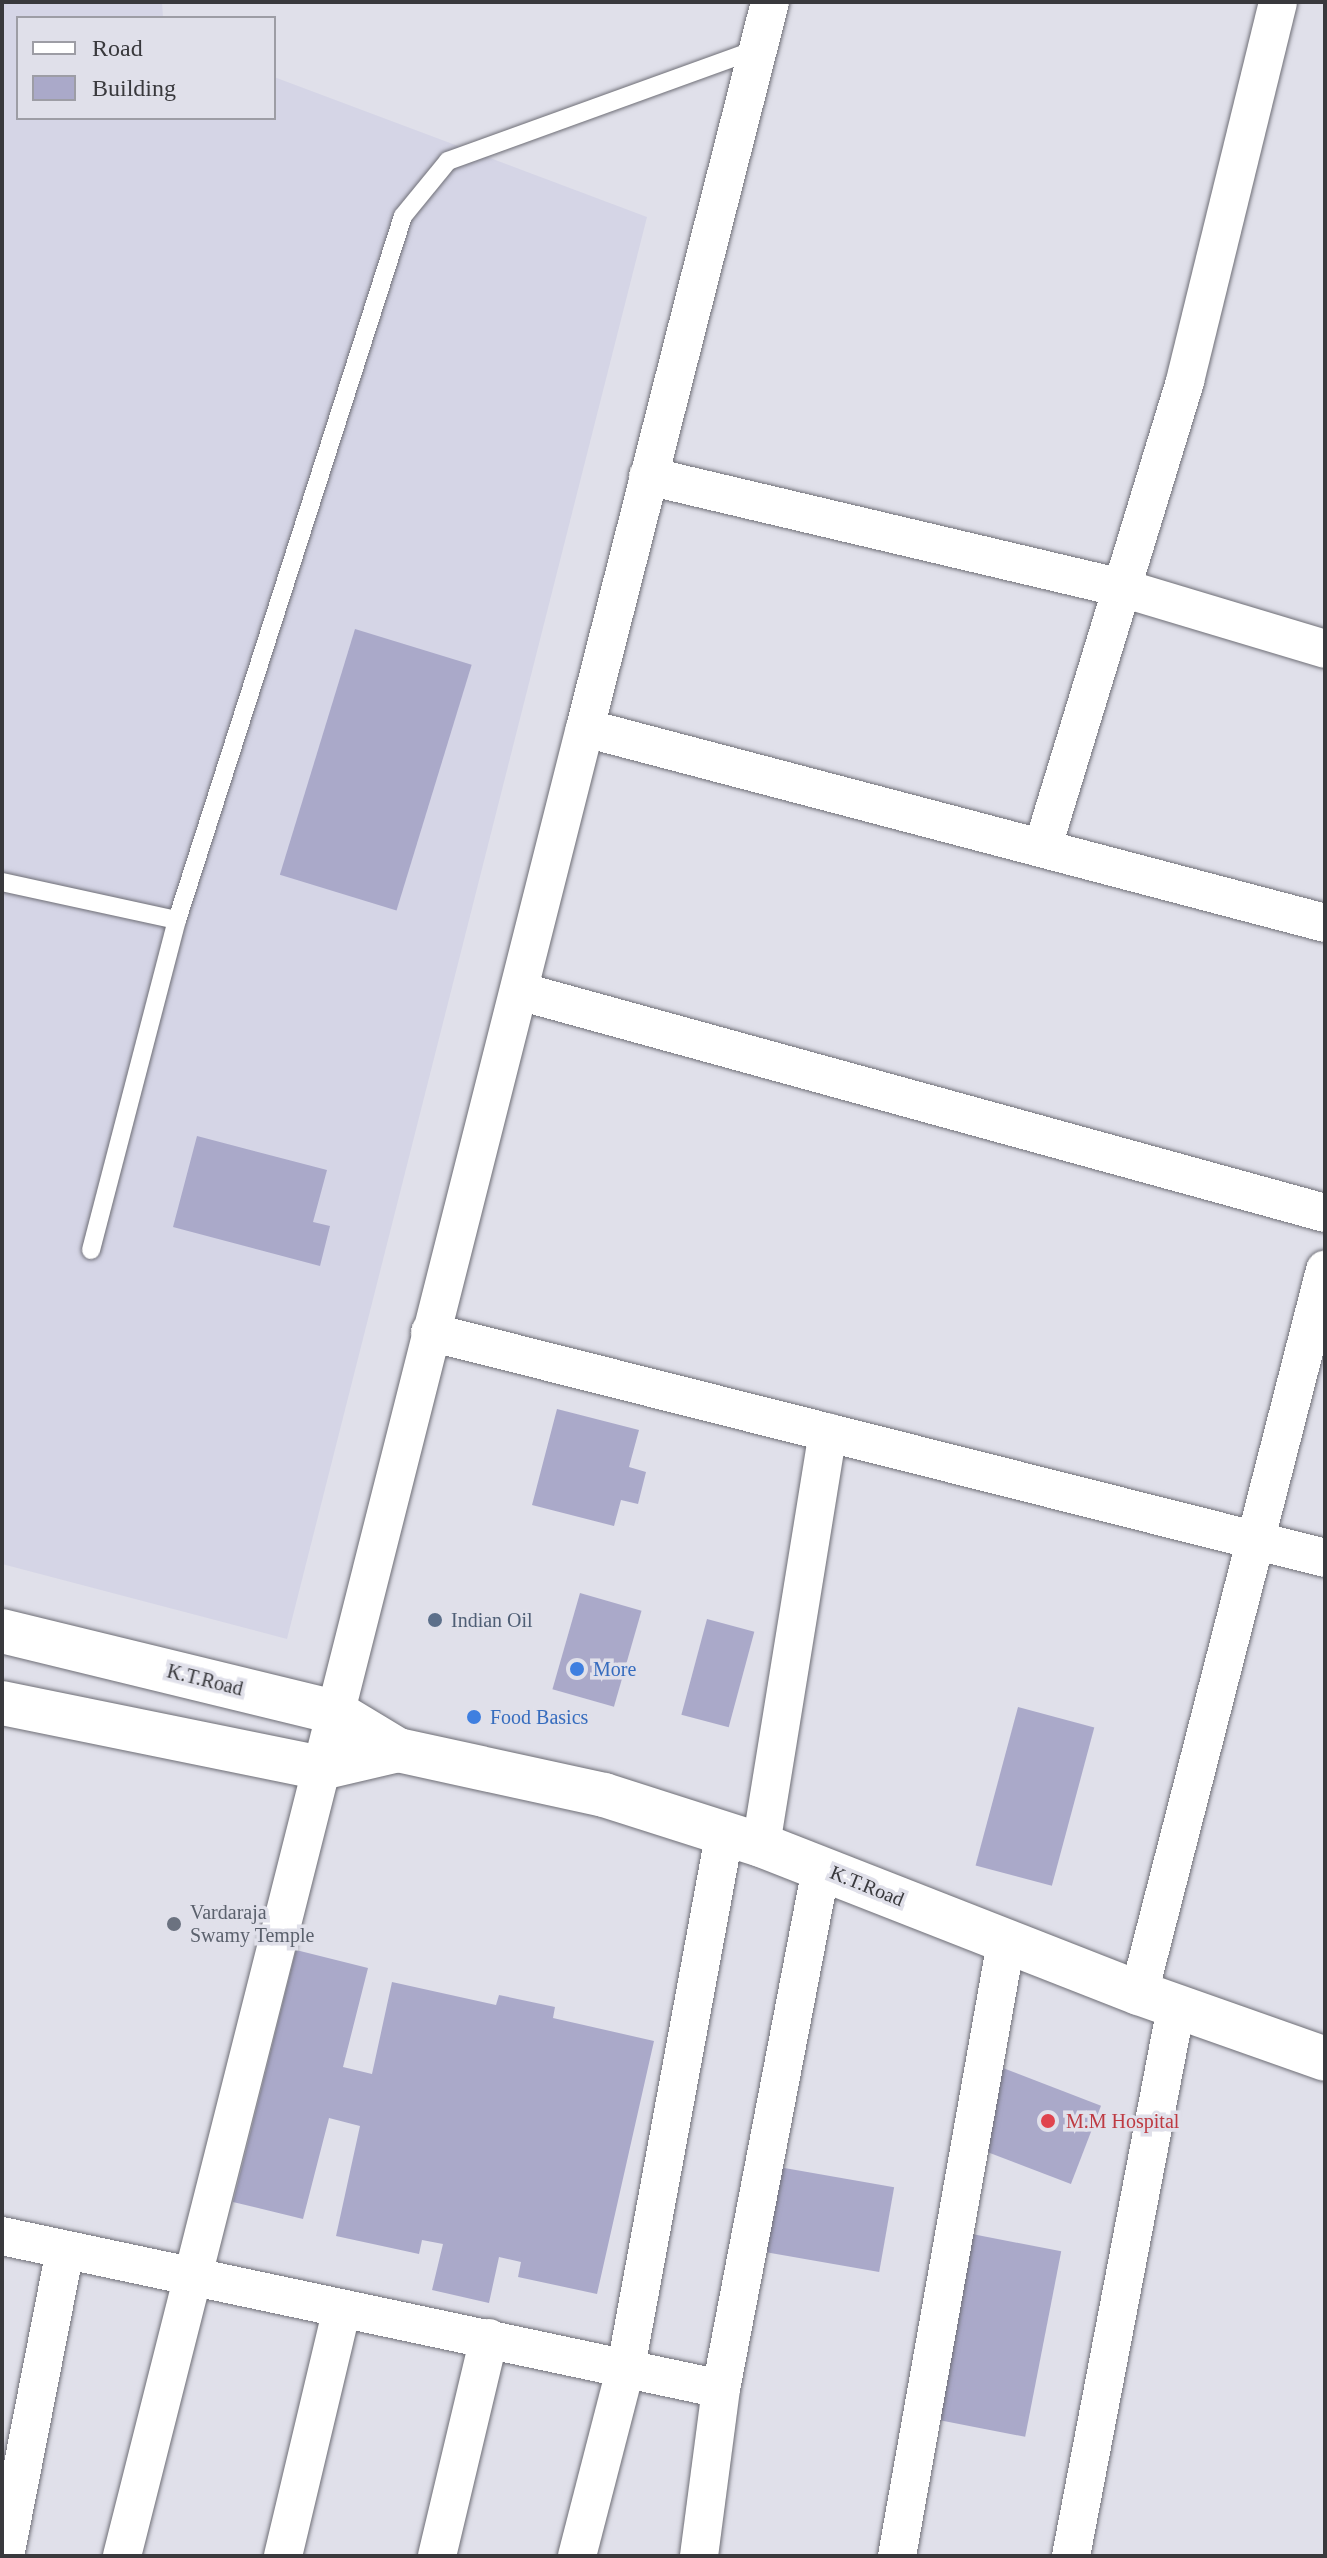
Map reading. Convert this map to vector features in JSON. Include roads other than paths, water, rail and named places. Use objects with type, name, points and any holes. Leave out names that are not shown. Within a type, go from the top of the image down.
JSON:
[{"type":"main road","name":"K.T.Road","points":[[2,1631],[335,1712],[398,1750],[604,1795],[821,1868],[1158,2000],[1325,2059]]},
{"type":"main road","name":"K.T.Road","points":[[2,1703],[321,1768],[398,1750]]},
{"type":"street","points":[[122,2556],[430,1332],[770,2]]},
{"type":"street","points":[[1043,846],[1185,381],[1278,2]]},
{"type":"street","points":[[648,476],[1122,588],[1325,649]]},
{"type":"street","points":[[585,728],[1043,846],[1325,923]]},
{"type":"street","points":[[519,991],[1325,1213]]},
{"type":"street","points":[[1071,2556],[1158,2000],[1255,1540],[1325,1270]]},
{"type":"street","points":[[430,1332],[1325,1558]]},
{"type":"street","points":[[577,2556],[626,2367],[743,1840],[828,1432]]},
{"type":"street","points":[[699,2556],[721,2389],[821,1868]]},
{"type":"street","points":[[897,2556],[1006,1942]]},
{"type":"street","points":[[2,2236],[721,2389]]},
{"type":"street","points":[[5,2556],[65,2250]]},
{"type":"street","points":[[283,2556],[342,2309]]},
{"type":"street","points":[[437,2556],[489,2338]]},
{"type":"lane","points":[[91,1250],[177,920],[403,216],[448,161],[758,49]]},
{"type":"lane","points":[[2,882],[177,920]]},
{"type":"place","name":"Indian Oil","points":[[435,1620]]},
{"type":"place","name":"More","points":[[577,1669]]},
{"type":"place","name":"Food Basics","points":[[474,1717]]},
{"type":"place","name":"Vardaraja Swamy Temple","points":[[174,1924]]},
{"type":"place","name":"M.M Hospital","points":[[1048,2121]]}]
